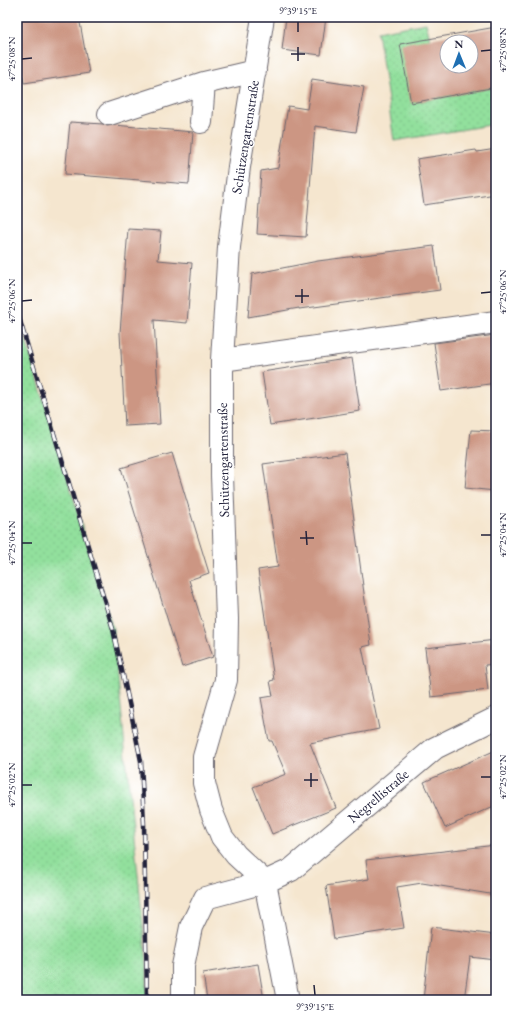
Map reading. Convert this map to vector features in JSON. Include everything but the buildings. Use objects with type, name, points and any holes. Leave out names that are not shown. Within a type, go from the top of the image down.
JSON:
[{"type":"street","name":"Schützengartenstraße","points":[[263,17],[239,167],[229,247],[222,360],[222,475],[227,619],[226,680],[204,757],[204,784],[210,810],[222,837],[236,855],[265,882]]},
{"type":"street","points":[[109,114],[204,83],[255,71]]},
{"type":"street","points":[[201,122],[204,83]]},
{"type":"street","points":[[222,360],[496,322]]},
{"type":"street","name":"Negrellistraße","points":[[183,1000],[183,966],[191,928],[205,898],[265,882],[290,870],[434,748],[496,718]]},
{"type":"street","points":[[265,882],[288,1000]]},
{"type":"green space","points":[[426,23],[430,39],[411,103],[496,87],[496,124],[394,141],[378,32]]},
{"type":"green space","points":[[17,311],[113,629],[147,964],[147,1000],[17,1000]]},
{"type":"railway","points":[[17,311],[113,629],[141,761],[144,824],[147,1000]]}]
